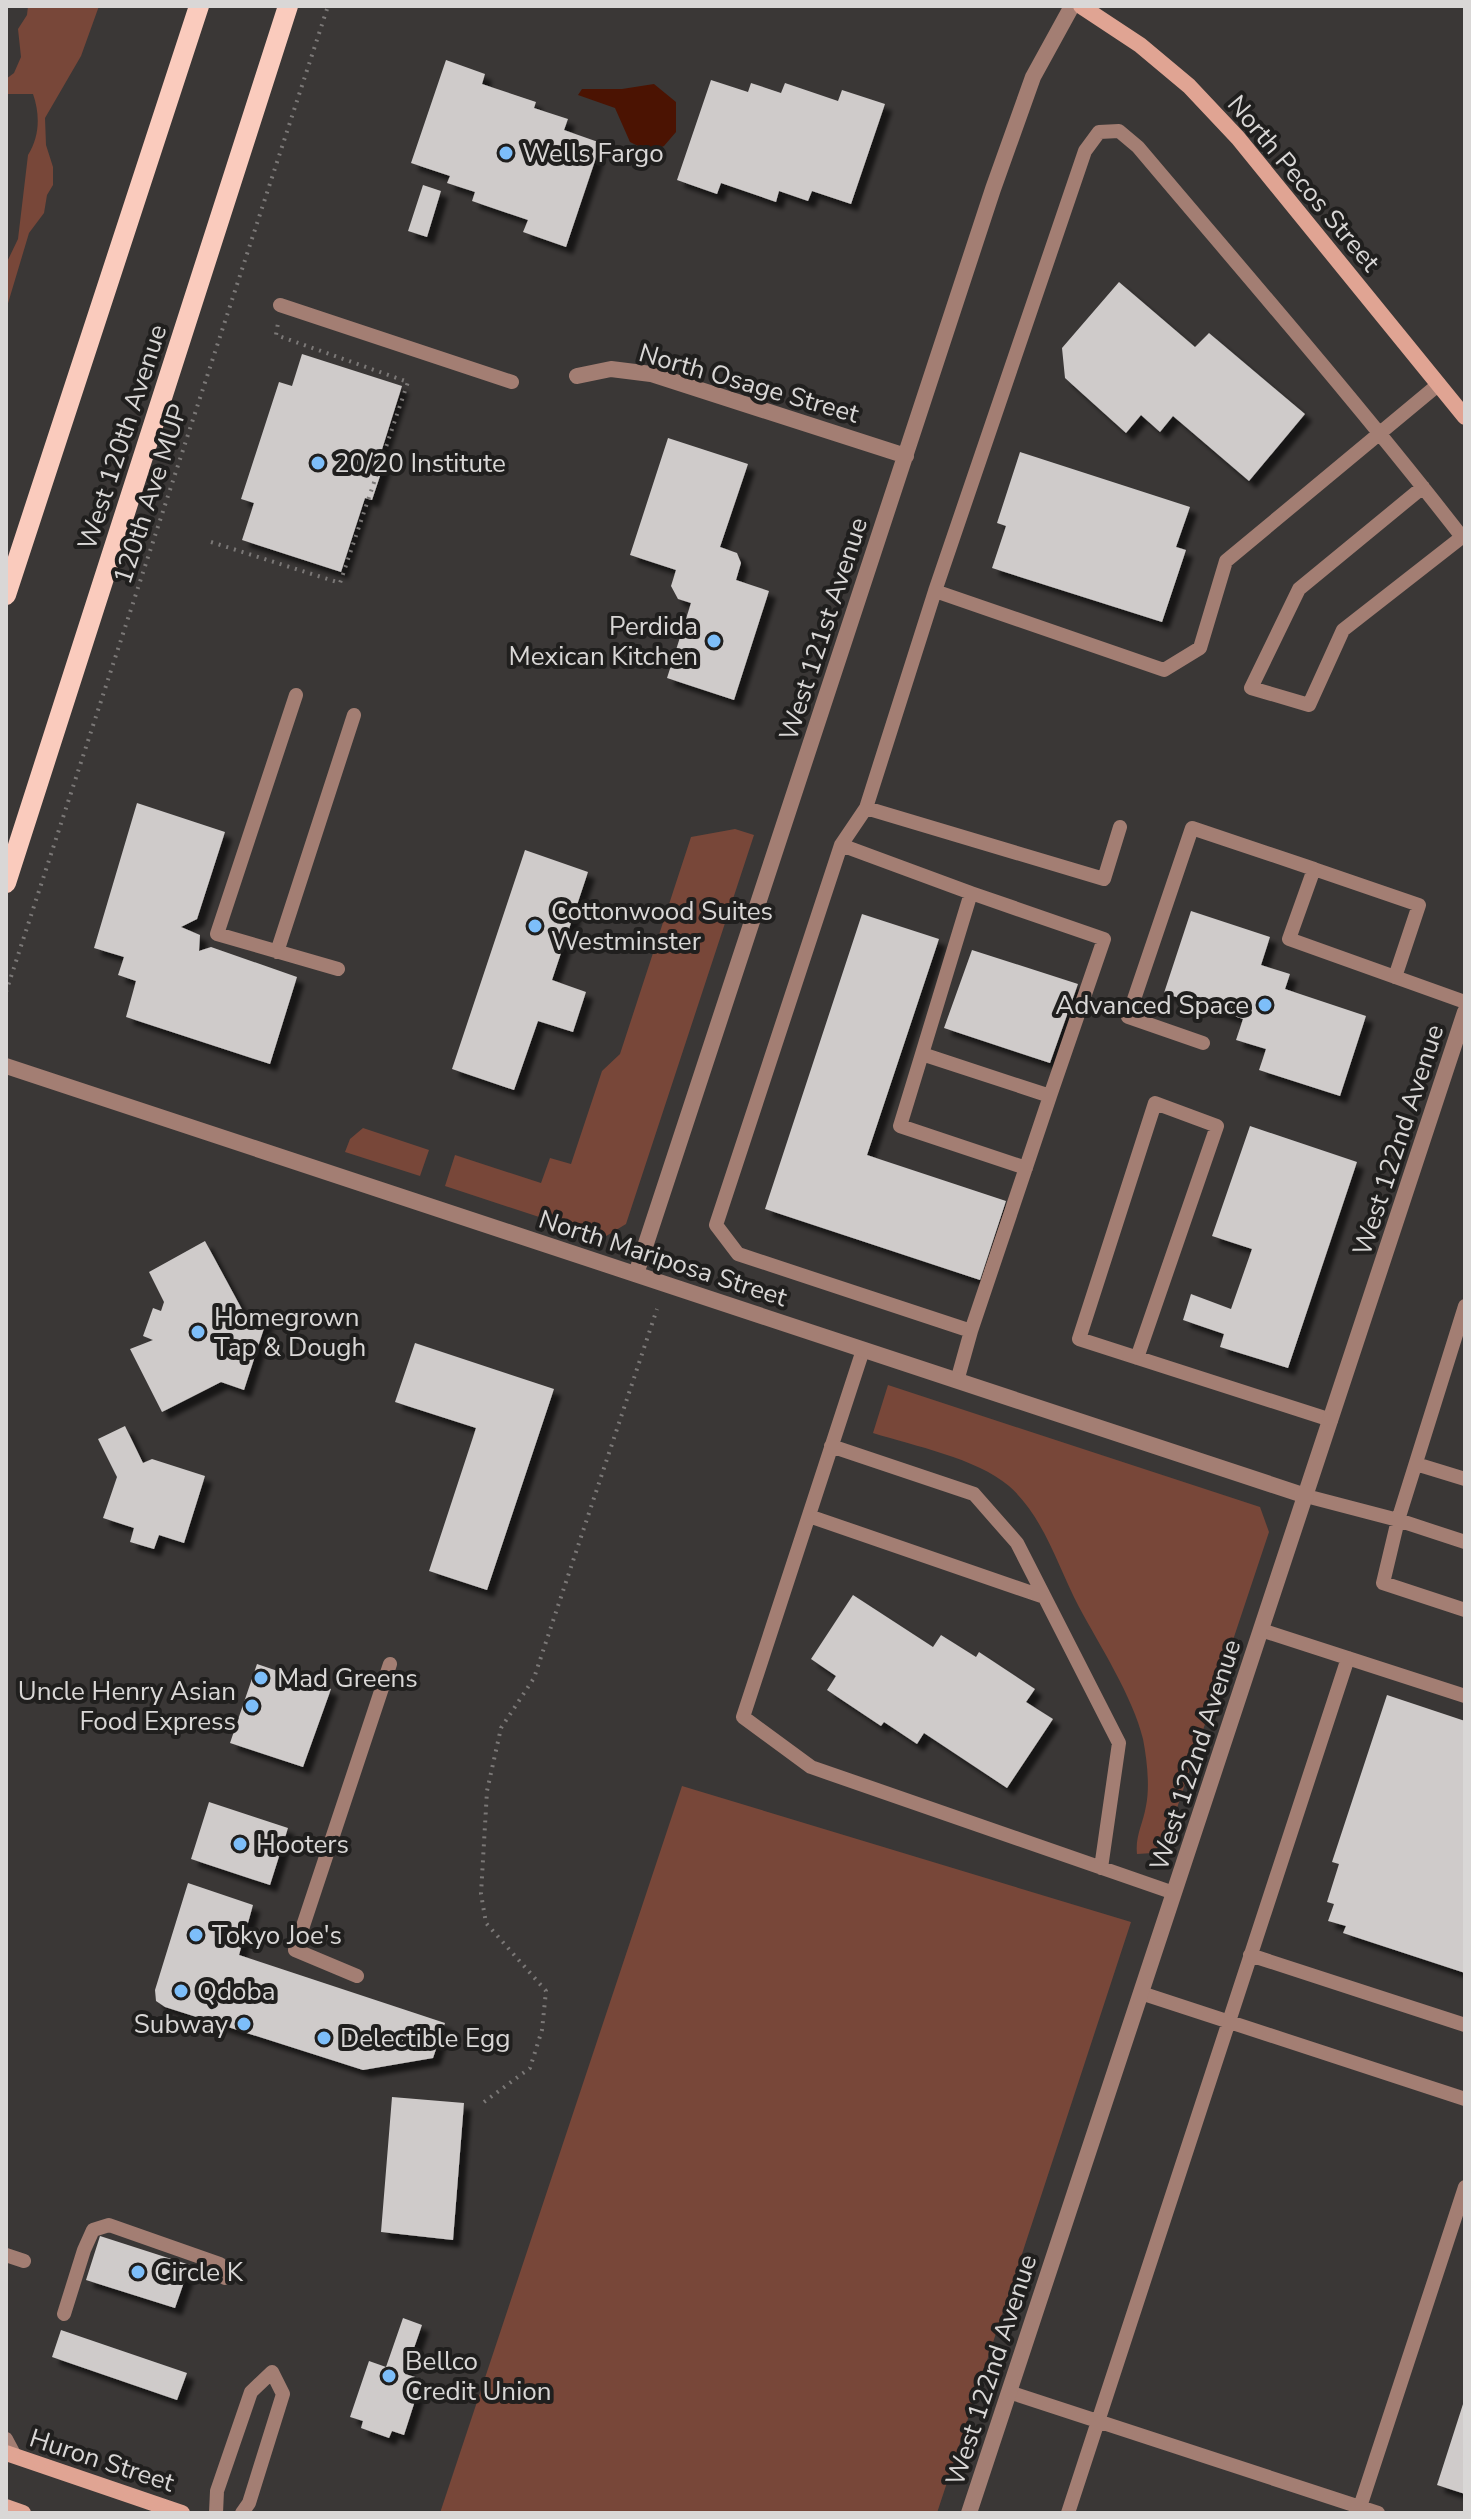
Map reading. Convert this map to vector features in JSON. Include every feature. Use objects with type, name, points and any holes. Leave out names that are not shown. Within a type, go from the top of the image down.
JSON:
[{"type":"main road","points":[[6,595],[199,6]]},
{"type":"main road","name":"West 120th Avenue","points":[[6,883],[288,6]]},
{"type":"street","name":"West 121st Avenue","points":[[636,1274],[1018,117],[1039,65],[1072,6]]},
{"type":"street","name":"North Pecos Street","points":[[1081,6],[1140,45],[1189,86],[1238,138],[1465,417]]},
{"type":"street","name":"North Osage Street","points":[[577,376],[611,369],[651,374],[906,456]]},
{"type":"street","name":"West 122nd Avenue","points":[[969,2513],[1465,1012]]},
{"type":"street","name":"North Mariposa Street","points":[[6,1066],[1306,1496]]},
{"type":"street","name":"Huron Street","points":[[11,2454],[182,2513]]},
{"type":"street","points":[[6,2507],[23,2513]]},
{"type":"lane","points":[[971,1331],[738,1254],[716,1225],[841,845],[866,808],[935,591],[1085,151],[1099,132],[1119,131],[1138,147],[1380,432],[1423,487],[1462,537],[1343,630],[1309,705],[1251,688],[1299,589],[1423,487]]},
{"type":"lane","points":[[280,305],[512,382]]},
{"type":"lane","points":[[935,591],[1164,670],[1200,648],[1226,561],[1439,384]]},
{"type":"lane","points":[[296,695],[217,934],[338,969]]},
{"type":"lane","points":[[277,952],[354,715]]},
{"type":"lane","points":[[866,808],[1104,879],[1120,827]]},
{"type":"lane","points":[[1203,1043],[1128,1017],[1192,828],[1419,905],[1395,977]]},
{"type":"lane","points":[[841,845],[1104,939],[971,1331],[957,1381]]},
{"type":"lane","points":[[1314,869],[1289,939],[1465,1002]]},
{"type":"lane","points":[[971,893],[900,1126],[1026,1168]]},
{"type":"lane","points":[[922,1054],[1050,1096]]},
{"type":"lane","points":[[1137,1358],[1217,1126],[1155,1103],[1079,1339],[1137,1358],[1331,1420]]},
{"type":"lane","points":[[1465,1306],[1398,1520],[1383,1583],[1465,1610]]},
{"type":"lane","points":[[863,1350],[743,1717],[811,1767],[1174,1893]]},
{"type":"lane","points":[[831,1446],[974,1494],[1017,1543],[1119,1743],[1101,1868]]},
{"type":"lane","points":[[1416,1464],[1465,1479]]},
{"type":"lane","points":[[1306,1496],[1398,1520],[1465,1542]]},
{"type":"lane","points":[[809,1516],[1044,1597]]},
{"type":"lane","points":[[1261,1630],[1465,1696]]},
{"type":"lane","points":[[1068,2513],[1348,1658]]},
{"type":"lane","points":[[357,1976],[295,1950],[390,1664]]},
{"type":"lane","points":[[1250,1955],[1465,2025]]},
{"type":"lane","points":[[1141,1993],[1465,2099]]},
{"type":"lane","points":[[1359,2510],[1465,2187]]},
{"type":"lane","points":[[64,2314],[93,2230],[109,2225],[220,2264],[225,2278]]},
{"type":"lane","points":[[6,2255],[24,2261]]},
{"type":"lane","points":[[216,2513],[217,2491],[251,2392],[272,2372],[283,2394],[249,2503],[242,2513]]},
{"type":"lane","points":[[1009,2392],[1359,2510],[1378,2513]]},
{"type":"lane","points":[[6,2439],[11,2454]]},
{"type":"path","name":"120th Ave MUP","points":[[6,992],[328,6]]},
{"type":"path","points":[[211,542],[340,583],[408,382],[276,335]]},
{"type":"path","points":[[484,2102],[530,2068],[542,2030],[546,1991],[486,1923],[481,1894],[487,1791],[501,1728],[534,1678],[657,1309]]},
{"type":"shaded area","points":[[28,6],[99,6],[81,56],[45,118],[53,185],[47,195],[44,213],[29,233],[6,310],[6,264],[18,239],[28,155],[38,125],[33,94],[6,94],[6,79],[14,73],[21,57],[18,29],[27,15]]},
{"type":"shaded area","points":[[654,84],[676,102],[676,132],[664,146],[650,152],[630,142],[615,108],[578,95],[582,89],[622,89]]},
{"type":"shaded area","points":[[735,829],[754,835],[626,1224],[603,1238],[445,1186],[455,1155],[541,1183],[550,1158],[571,1164],[602,1071],[620,1054],[691,837]]},
{"type":"shaded area","points":[[363,1128],[429,1150],[420,1176],[345,1152],[350,1139]]},
{"type":"shaded area","points":[[888,1385],[1260,1507],[1269,1532],[1167,1838],[1153,1853],[1137,1854],[1148,1782],[1138,1723],[1124,1689],[1079,1607],[1041,1527],[1021,1498],[995,1476],[944,1454],[873,1433]]},
{"type":"shaded area","points":[[682,1786],[1131,1922],[937,2513],[440,2513]]},
{"type":"building","name":"Wells Fargo","points":[[446,60],[485,74],[482,84],[536,102],[534,108],[568,119],[564,130],[601,143],[566,247],[523,232],[528,220],[472,201],[475,192],[447,183],[450,176],[411,163]]},
{"type":"building","points":[[711,80],[748,92],[751,83],[781,93],[785,83],[838,101],[842,90],[885,104],[851,204],[812,191],[808,201],[779,191],[776,202],[721,183],[717,194],[677,180]]},
{"type":"building","points":[[423,185],[441,191],[427,237],[408,231]]},
{"type":"building","points":[[1119,282],[1195,347],[1209,333],[1305,414],[1249,481],[1173,416],[1160,432],[1141,415],[1126,433],[1065,378],[1062,348]]},
{"type":"building","name":"20/20 Institute","points":[[302,354],[402,386],[378,462],[384,464],[372,500],[365,498],[341,572],[242,540],[254,503],[241,499],[279,382],[292,386]]},
{"type":"building","points":[[668,438],[748,464],[720,547],[737,553],[741,563],[736,580],[769,591],[734,700],[667,678],[691,603],[678,599],[671,586],[676,570],[630,555]]},
{"type":"building","points":[[1020,452],[1190,507],[1176,547],[1186,550],[1162,622],[992,568],[1006,526],[997,523]]},
{"type":"building","points":[[137,803],[225,832],[197,919],[181,927],[200,935],[199,951],[211,947],[297,977],[270,1064],[126,1017],[136,981],[118,975],[124,957],[94,948]]},
{"type":"building","name":"Cottonwood Suites Westminster","points":[[525,850],[588,872],[552,980],[586,992],[573,1032],[538,1021],[514,1090],[452,1069]]},
{"type":"building","name":"Advanced Space","points":[[1191,911],[1270,937],[1261,965],[1290,974],[1285,989],[1366,1016],[1340,1096],[1259,1070],[1266,1049],[1236,1040],[1243,1019],[1164,993]]},
{"type":"building","points":[[862,914],[939,939],[867,1155],[1006,1201],[980,1280],[765,1209]]},
{"type":"building","points":[[972,950],[1078,984],[1050,1063],[944,1028]]},
{"type":"building","points":[[1250,1126],[1357,1162],[1288,1368],[1220,1347],[1224,1334],[1183,1320],[1191,1294],[1231,1309],[1252,1249],[1212,1236]]},
{"type":"building","points":[[205,1241],[244,1313],[267,1319],[244,1390],[221,1382],[162,1412],[130,1349],[153,1340],[143,1336],[153,1308],[161,1311],[164,1302],[149,1272]]},
{"type":"building","points":[[415,1343],[554,1389],[487,1590],[429,1571],[476,1428],[395,1402]]},
{"type":"building","points":[[125,1426],[143,1463],[152,1459],[205,1476],[184,1543],[159,1535],[154,1549],[130,1542],[134,1528],[103,1518],[117,1477],[98,1439]]},
{"type":"building","points":[[853,1595],[933,1647],[941,1635],[976,1657],[979,1652],[1035,1689],[1026,1702],[1053,1719],[1007,1788],[924,1733],[917,1744],[884,1722],[881,1726],[827,1690],[836,1676],[811,1659]]},
{"type":"building","points":[[257,1664],[331,1689],[303,1767],[230,1743]]},
{"type":"building","points":[[1387,1695],[1465,1721],[1465,1973],[1343,1933],[1346,1926],[1328,1921],[1334,1904],[1327,1902],[1339,1864],[1332,1862]]},
{"type":"building","name":"Hooters","points":[[209,1802],[288,1828],[270,1885],[191,1859]]},
{"type":"building","points":[[188,1883],[253,1905],[239,1955],[445,2023],[433,2058],[363,2070],[165,2007],[156,2001],[155,1990]]},
{"type":"building","points":[[392,2097],[464,2103],[453,2240],[381,2232]]},
{"type":"building","name":"Circle K","points":[[100,2236],[190,2265],[175,2308],[86,2280]]},
{"type":"building","name":"Bellco Credit Union","points":[[403,2318],[422,2325],[405,2374],[422,2379],[404,2435],[392,2431],[389,2438],[361,2428],[363,2421],[350,2417],[369,2361],[386,2367]]},
{"type":"building","name":"Circle K","points":[[61,2330],[187,2373],[177,2400],[52,2357]]},
{"type":"building","points":[[1465,2402],[1465,2494],[1437,2485]]},
{"type":"place","name":"Wells Fargo","points":[[506,153]]},
{"type":"place","name":"20/20 Institute","points":[[318,463]]},
{"type":"place","name":"Perdida Mexican Kitchen","points":[[714,641]]},
{"type":"place","name":"Cottonwood Suites Westminster","points":[[535,926]]},
{"type":"place","name":"Advanced Space","points":[[1265,1005]]},
{"type":"place","name":"Homegrown Tap & Dough","points":[[198,1332]]},
{"type":"place","name":"Mad Greens","points":[[261,1678]]},
{"type":"place","name":"Uncle Henry Asian Food Express","points":[[252,1706]]},
{"type":"place","name":"Hooters","points":[[240,1844]]},
{"type":"place","name":"Tokyo Joe's","points":[[196,1935]]},
{"type":"place","name":"Qdoba","points":[[181,1991]]},
{"type":"place","name":"Subway","points":[[244,2024]]},
{"type":"place","name":"Delectible Egg","points":[[324,2038]]},
{"type":"place","name":"Circle K","points":[[138,2272]]},
{"type":"place","name":"Bellco Credit Union","points":[[389,2376]]}]
